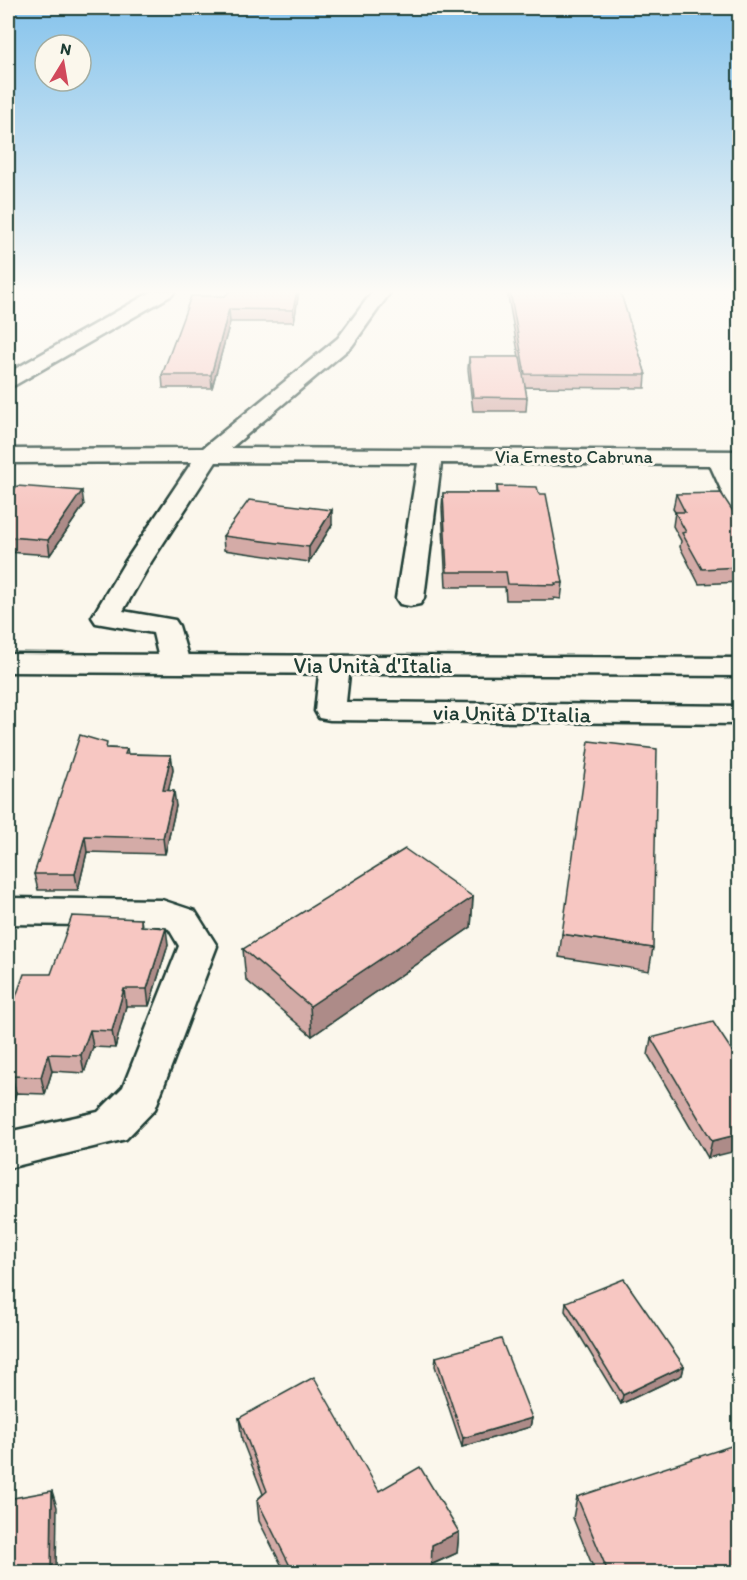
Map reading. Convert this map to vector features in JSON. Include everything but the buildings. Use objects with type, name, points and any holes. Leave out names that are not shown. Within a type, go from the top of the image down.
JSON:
[{"type":"street","points":[[8,381],[37,365]]},
{"type":"street","points":[[174,663],[165,626],[106,617],[138,562],[208,456],[318,365]]},
{"type":"street","name":"Via Ernesto Cabruna","points":[[8,456],[730,458],[740,506]]},
{"type":"street","points":[[410,598],[429,457]]},
{"type":"street","name":"Via Unità d'Italia","points":[[8,663],[740,667]]},
{"type":"street","name":"via Unità D'Italia","points":[[335,664],[330,711],[740,715]]},
{"type":"street","points":[[8,911],[162,913],[182,920],[198,945],[140,1097],[111,1127],[8,1150]]}]
